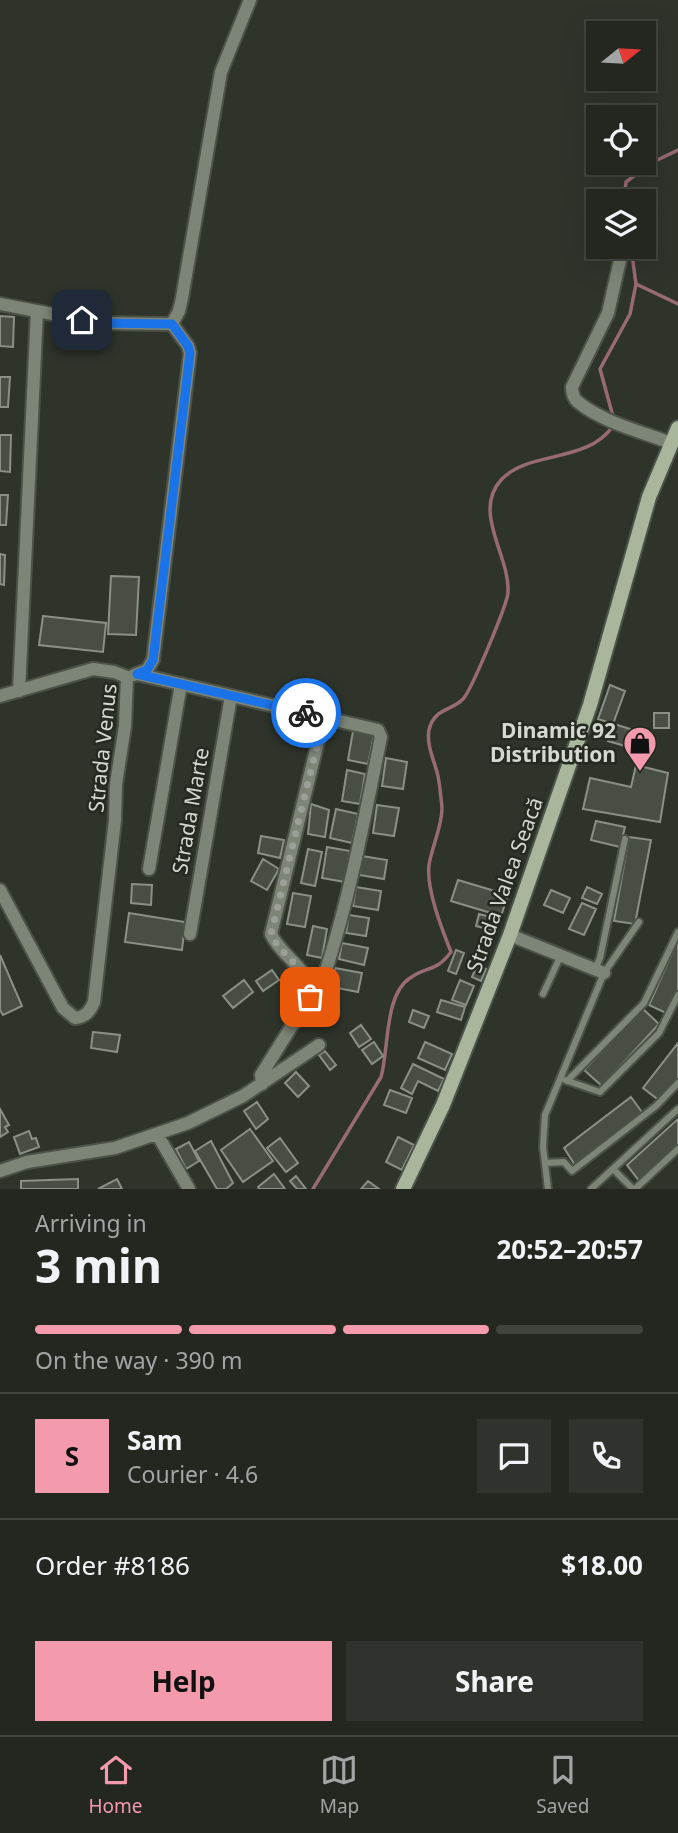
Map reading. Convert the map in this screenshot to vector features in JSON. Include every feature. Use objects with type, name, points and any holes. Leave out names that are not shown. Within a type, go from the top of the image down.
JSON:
[{"type":"main road","name":"Strada Valea Seacă","points":[[403,1189],[443,1105],[510,935],[578,742],[649,498],[678,428]]},
{"type":"street","points":[[0,304],[99,323],[172,324],[182,298],[221,72],[250,0]]},
{"type":"street","points":[[620,260],[608,313],[572,387],[572,393],[577,402],[608,418],[671,443]]},
{"type":"street","points":[[19,691],[37,311]]},
{"type":"street","name":"Strada Venus","points":[[0,890],[63,1008],[75,1018],[86,1015],[94,1002],[115,820],[116,784],[132,676],[147,670],[153,660],[190,353],[172,324]]},
{"type":"street","points":[[0,696],[93,669],[181,684],[378,730],[381,737],[360,835],[327,966],[320,988],[311,993]]},
{"type":"street","points":[[149,869],[181,684]]},
{"type":"street","name":"Strada Marte","points":[[190,933],[230,696]]},
{"type":"street","points":[[262,1084],[261,1075],[308,1002],[311,993],[305,976],[271,934],[324,717]]},
{"type":"street","points":[[510,935],[600,971]]},
{"type":"street","points":[[0,1171],[27,1162],[115,1148],[158,1133],[226,1106],[319,1045]]},
{"type":"street","points":[[158,1133],[189,1189]]},
{"type":"lane","points":[[548,1189],[542,1130],[545,1115],[564,1080],[600,971],[600,958],[625,838]]},
{"type":"lane","points":[[600,971],[639,922]]},
{"type":"lane","points":[[564,1080],[644,1003],[678,932]]},
{"type":"lane","points":[[543,994],[561,955]]},
{"type":"lane","points":[[564,1080],[600,1092],[659,1033],[678,995]]},
{"type":"lane","points":[[545,1163],[564,1162],[572,1171],[656,1106],[678,1083]]},
{"type":"lane","points":[[591,1189],[678,1109]]},
{"type":"lane","points":[[613,1169],[634,1189],[678,1149]]},
{"type":"building","points":[[0,316],[14,317],[13,347],[0,346]]},
{"type":"building","points":[[0,377],[10,377],[8,407],[0,407]]},
{"type":"building","points":[[0,435],[11,435],[10,472],[0,471]]},
{"type":"building","points":[[0,495],[8,495],[6,525],[0,525]]},
{"type":"building","points":[[0,554],[5,555],[4,585],[0,584]]},
{"type":"building","points":[[111,576],[139,577],[136,635],[108,634]]},
{"type":"building","points":[[43,616],[106,623],[103,652],[39,645]]},
{"type":"building","points":[[610,685],[625,691],[613,724],[598,719]]},
{"type":"building","points":[[654,713],[669,713],[669,728],[654,728]]},
{"type":"building","points":[[614,724],[630,729],[625,746],[608,741]]},
{"type":"building","points":[[353,731],[374,735],[368,764],[348,760]]},
{"type":"building","points":[[386,758],[407,762],[403,789],[382,786]]},
{"type":"building","points":[[636,765],[668,773],[660,822],[583,809],[590,778],[631,787]]},
{"type":"building","points":[[347,770],[365,774],[360,804],[342,801]]},
{"type":"building","points":[[311,804],[329,810],[325,837],[308,834]]},
{"type":"building","points":[[377,805],[399,808],[394,836],[373,833]]},
{"type":"building","points":[[336,809],[358,814],[352,843],[330,838]]},
{"type":"building","points":[[596,821],[625,827],[620,847],[591,840]]},
{"type":"building","points":[[261,836],[284,840],[280,858],[258,853]]},
{"type":"building","points":[[629,837],[651,840],[635,924],[614,921]]},
{"type":"building","points":[[327,847],[350,851],[345,882],[322,878]]},
{"type":"building","points":[[308,849],[322,852],[315,886],[301,883]]},
{"type":"building","points":[[362,856],[387,860],[384,879],[359,875]]},
{"type":"building","points":[[263,859],[279,869],[267,890],[251,881]]},
{"type":"building","points":[[458,880],[508,895],[501,916],[451,901]]},
{"type":"building","points":[[132,884],[152,885],[151,905],[131,903]]},
{"type":"building","points":[[356,887],[381,891],[378,910],[353,906]]},
{"type":"building","points":[[587,887],[602,894],[597,904],[582,898]]},
{"type":"building","points":[[551,890],[570,898],[563,913],[544,905]]},
{"type":"building","points":[[293,893],[311,896],[305,927],[287,924]]},
{"type":"building","points":[[582,903],[596,909],[584,935],[569,929]]},
{"type":"building","points":[[129,913],[185,922],[182,950],[125,942]]},
{"type":"building","points":[[479,914],[498,919],[495,931],[476,926]]},
{"type":"building","points":[[349,915],[369,918],[366,936],[346,933]]},
{"type":"building","points":[[313,926],[327,929],[322,958],[307,955]]},
{"type":"building","points":[[678,940],[678,993],[668,1014],[649,1005]]},
{"type":"building","points":[[342,943],[368,948],[364,965],[339,959]]},
{"type":"building","points":[[456,950],[464,953],[456,974],[448,971]]},
{"type":"building","points":[[0,955],[22,1006],[3,1015],[0,1010]]},
{"type":"building","points":[[477,965],[486,969],[481,981],[472,977]]},
{"type":"building","points":[[335,968],[362,973],[358,992],[332,987]]},
{"type":"building","points":[[272,970],[279,980],[263,991],[256,981]]},
{"type":"building","points":[[244,980],[253,992],[233,1008],[223,996]]},
{"type":"building","points":[[460,980],[474,986],[466,1005],[452,1000]]},
{"type":"building","points":[[441,1000],[465,1007],[461,1020],[437,1012]]},
{"type":"building","points":[[642,1008],[659,1024],[602,1086],[584,1070]]},
{"type":"building","points":[[413,1010],[429,1016],[424,1028],[409,1022]]},
{"type":"building","points":[[361,1025],[371,1039],[359,1047],[350,1033]]},
{"type":"building","points":[[93,1032],[120,1035],[117,1052],[91,1048]]},
{"type":"building","points":[[374,1042],[383,1056],[372,1064],[362,1050]]},
{"type":"building","points":[[425,1042],[452,1054],[445,1070],[418,1058]]},
{"type":"building","points":[[678,1043],[678,1078],[660,1101],[643,1088]]},
{"type":"building","points":[[325,1051],[336,1065],[330,1070],[319,1055]]},
{"type":"building","points":[[413,1064],[444,1079],[438,1091],[418,1081],[412,1094],[401,1088]]},
{"type":"building","points":[[296,1072],[309,1086],[298,1097],[285,1083]]},
{"type":"building","points":[[390,1090],[412,1098],[406,1113],[384,1105]]},
{"type":"building","points":[[631,1097],[644,1115],[575,1165],[564,1148]]},
{"type":"building","points":[[257,1102],[268,1119],[256,1129],[244,1111]]},
{"type":"building","points":[[0,1109],[9,1125],[5,1127],[8,1132],[0,1137]]},
{"type":"building","points":[[678,1119],[678,1148],[640,1182],[627,1165]]},
{"type":"building","points":[[250,1129],[273,1161],[243,1182],[221,1150]]},
{"type":"building","points":[[29,1131],[32,1139],[36,1138],[39,1147],[20,1154],[14,1137]]},
{"type":"building","points":[[398,1137],[414,1145],[402,1170],[386,1162]]},
{"type":"building","points":[[280,1138],[298,1163],[286,1172],[267,1148]]},
{"type":"building","points":[[211,1141],[233,1183],[226,1189],[217,1189],[195,1151]]},
{"type":"building","points":[[189,1142],[199,1161],[186,1169],[176,1149]]},
{"type":"building","points":[[274,1174],[285,1189],[259,1189],[258,1187]]},
{"type":"building","points":[[296,1176],[306,1189],[297,1189],[290,1181]]},
{"type":"building","points":[[78,1179],[78,1189],[21,1189],[21,1181]]},
{"type":"building","points":[[117,1179],[122,1189],[98,1189]]},
{"type":"building","points":[[368,1181],[379,1189],[361,1189]]},
{"type":"waterway","points":[[625,189],[626,182],[651,163],[678,150]]},
{"type":"waterway","points":[[614,420],[600,369],[630,314],[636,284],[633,259]]},
{"type":"waterway","points":[[636,284],[678,304]]},
{"type":"waterway","points":[[313,1189],[381,1077],[392,1010],[402,986],[416,974],[436,966],[451,952],[430,885],[429,865],[442,808],[438,776],[428,736],[435,718],[459,703],[467,693],[489,647],[508,592],[504,564],[491,520],[493,493],[501,480],[512,471],[526,464],[588,446],[602,438],[613,426]]},
{"type":"way so far","points":[[306,713],[324,717],[271,934],[305,976],[311,988],[310,997]]},
{"type":"place","name":"Dinamic 92 Distribution","points":[[640,773]]},
{"type":"route","points":[[82,320],[99,323],[172,324],[190,353],[153,660],[147,670],[137,674],[306,713]]}]
